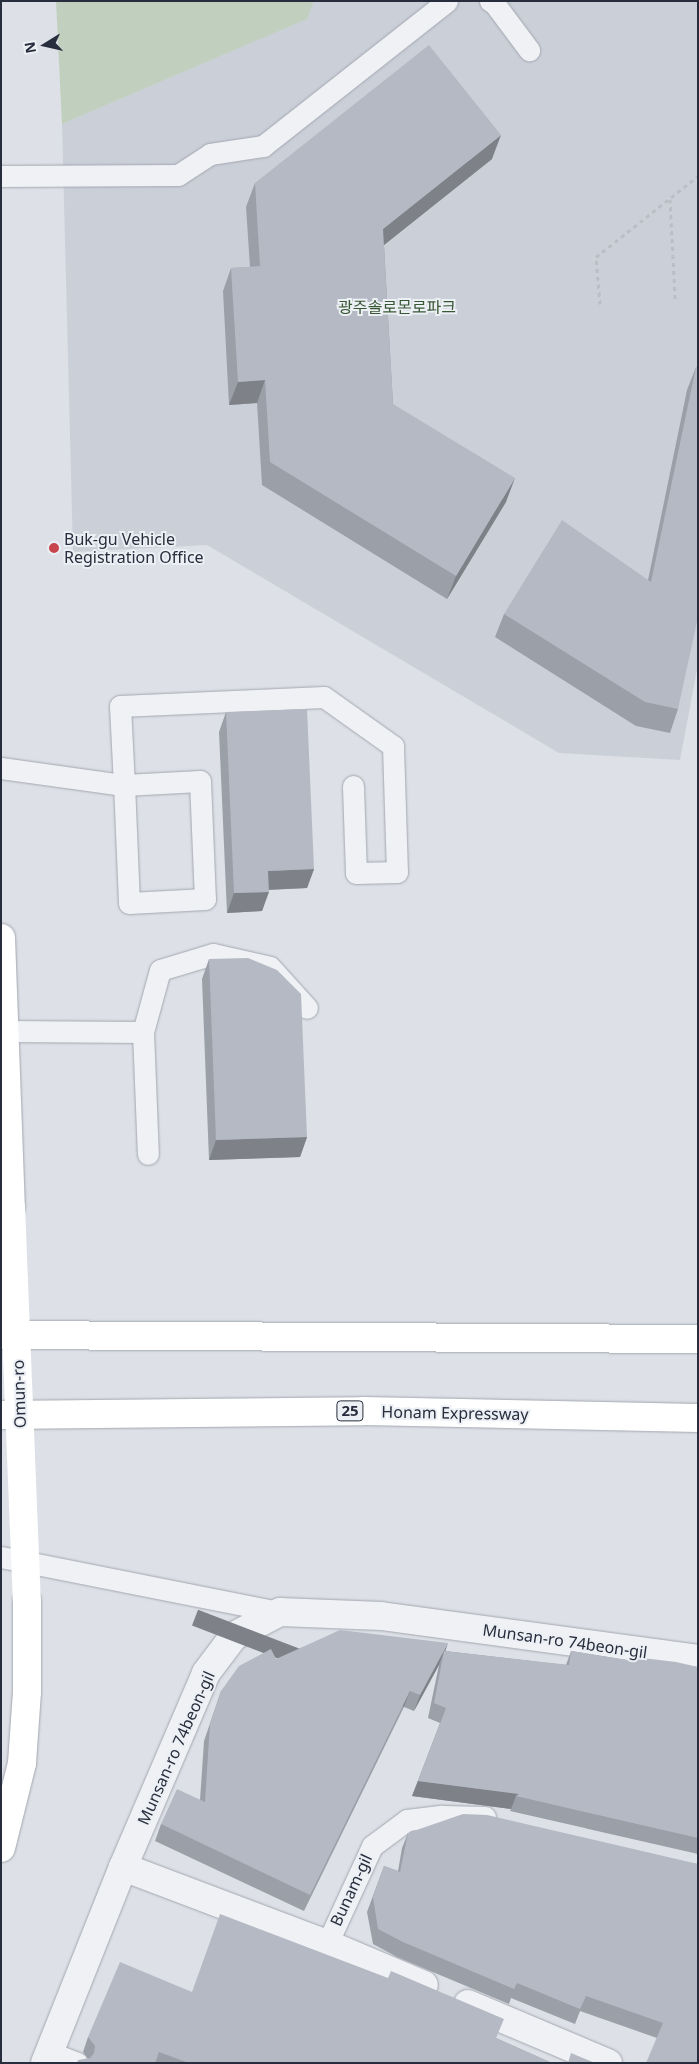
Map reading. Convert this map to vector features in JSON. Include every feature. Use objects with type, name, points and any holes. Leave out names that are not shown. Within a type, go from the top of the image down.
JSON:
[{"type":"main road","name":"Omun-ro","points":[[1,938],[27,1601],[27,1692],[22,1763],[1,1848]]},
{"type":"main road","points":[[1,1335],[698,1339]]},
{"type":"main road","name":"Honam Expressway","points":[[1,1415],[363,1410],[698,1418]]},
{"type":"street","name":"Munsan-ro 74beon-gil","points":[[47,2057],[123,1867],[206,1673],[234,1636],[280,1612],[381,1616],[698,1659]]},
{"type":"street","name":"Bunam-gil","points":[[123,1867],[326,1944],[608,2063]]},
{"type":"lane","points":[[1,176],[178,175],[210,154],[263,146],[447,1]]},
{"type":"lane","points":[[490,1],[494,3],[529,50]]},
{"type":"lane","points":[[1,768],[124,785],[200,781],[205,900],[129,903],[124,785],[120,706],[324,697],[393,746],[397,872],[356,873],[353,786]]},
{"type":"lane","points":[[148,1154],[143,1032],[160,970],[213,954],[270,967],[307,1008]]},
{"type":"lane","points":[[5,1031],[143,1032]]},
{"type":"lane","points":[[1,1557],[280,1612]]},
{"type":"lane","name":"Bunam-gil","points":[[326,1944],[372,1846],[407,1820],[442,1816],[483,1817],[502,1821]]},
{"type":"lane","name":"Munsan-ro 74beon-gil","points":[[47,2057],[77,2063]]},
{"type":"path","points":[[600,304],[596,257],[698,176]]},
{"type":"path","points":[[670,199],[676,298]]},
{"type":"shaded area","name":"광주솔로몬로파크","points":[[314,1],[698,1],[698,664],[680,760],[559,753],[207,545],[73,552],[62,124],[306,19]]},
{"type":"green space","points":[[56,1],[314,1],[307,19],[62,124]]},
{"type":"building","points":[[429,45],[501,135],[383,229],[393,404],[515,478],[456,576],[270,462],[265,380],[238,382],[231,268],[260,266],[255,183]]},
{"type":"building","points":[[696,367],[698,367],[698,617],[678,709],[645,702],[504,614],[562,520],[651,582]]},
{"type":"building","points":[[307,709],[314,869],[268,871],[269,892],[234,893],[226,712]]},
{"type":"building","points":[[248,958],[277,970],[301,994],[307,1137],[216,1140],[209,959]]},
{"type":"building","points":[[340,1630],[448,1643],[420,1695],[410,1691],[310,1895],[161,1824],[177,1789],[205,1802],[210,1724],[221,1691],[239,1666],[271,1649],[276,1659]]},
{"type":"building","points":[[444,1651],[569,1665],[571,1651],[634,1661],[634,1657],[676,1662],[698,1667],[698,1838],[516,1796],[519,1794],[418,1781],[446,1708],[434,1703]]},
{"type":"building","points":[[463,1814],[487,1815],[698,1864],[698,2063],[646,2063],[663,2023],[586,1996],[580,2009],[517,1983],[514,1989],[403,1942],[378,1929],[373,1897],[384,1866],[400,1872],[408,1833]]},
{"type":"building","points":[[220,1914],[388,1978],[391,1971],[504,2019],[496,2038],[552,2063],[189,2063],[159,2052],[155,2063],[77,2063],[78,2060],[90,2058],[94,2053],[95,2046],[88,2037],[120,1962],[192,1992]]},
{"type":"building","points":[[571,2053],[595,2063],[568,2063]]},
{"type":"place","name":"Buk-gu Vehicle Registration Office","points":[[54,548]]}]
